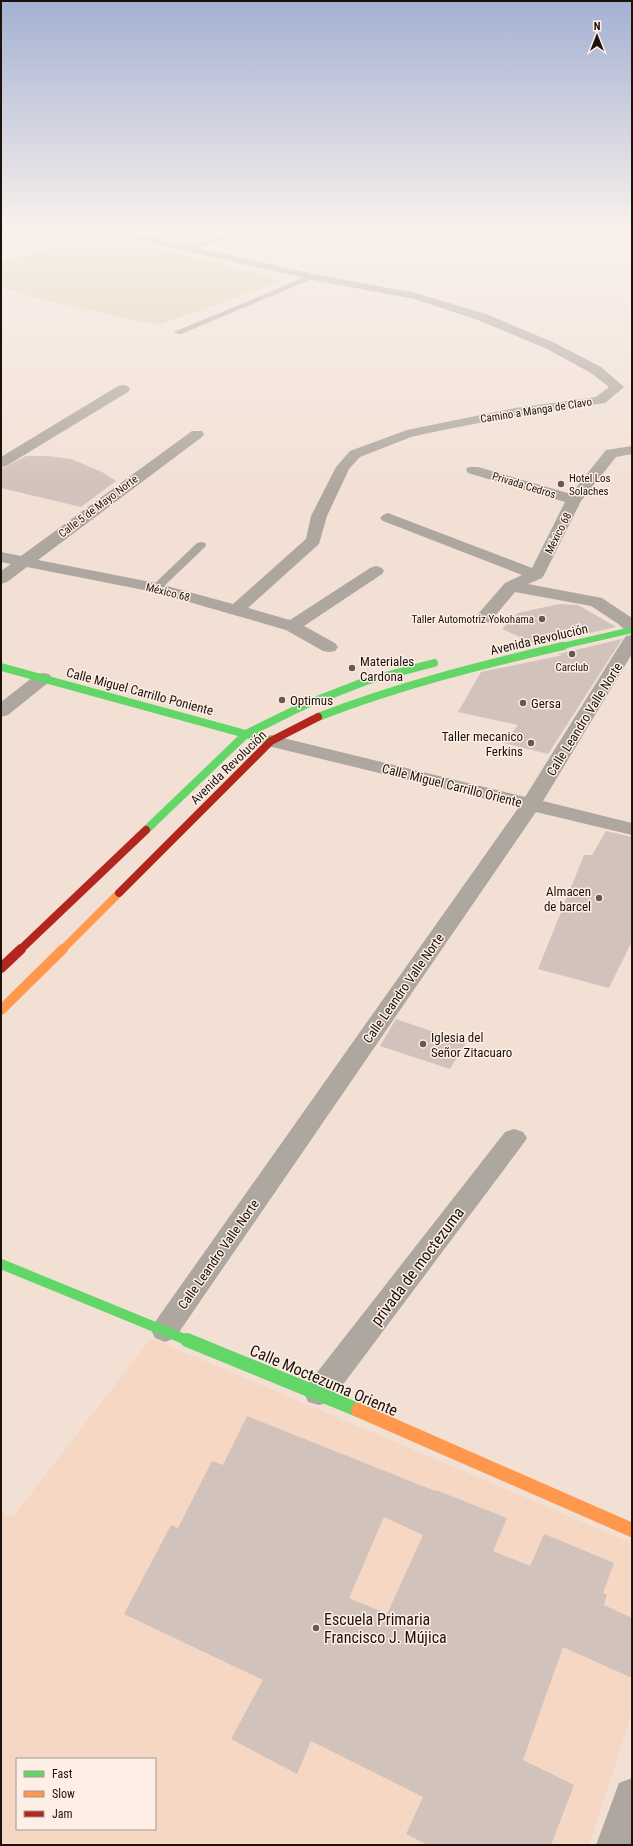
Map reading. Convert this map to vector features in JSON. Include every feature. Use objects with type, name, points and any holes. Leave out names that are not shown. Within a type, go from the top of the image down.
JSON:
[{"type":"main road","name":"Avenida Revolución","points":[[1,1010],[271,741],[283,733],[339,708],[392,690],[625,623]]},
{"type":"main road","name":"Avenida Revolución","points":[[1,968],[246,734],[307,704],[366,681],[447,660]]},
{"type":"main road","name":"Calle Miguel Carrillo Poniente","points":[[1,667],[271,741]]},
{"type":"main road","name":"Calle Moctezuma Oriente","points":[[1,1264],[319,1393],[632,1530]]},
{"type":"street","name":"Camino a Manga de Clavo","points":[[236,610],[313,541],[319,516],[343,467],[355,454],[407,434],[515,412],[600,400],[617,387],[596,370],[558,349],[482,317]]},
{"type":"street","points":[[1,463],[123,389]]},
{"type":"street","name":"Calle 5 de Mayo Norte","points":[[1,579],[196,434]]},
{"type":"street","name":"México 68","points":[[536,575],[574,500],[611,453],[632,450]]},
{"type":"street","name":"Privada Cedros","points":[[473,470],[574,500]]},
{"type":"street","points":[[388,518],[536,575]]},
{"type":"street","name":"México 68","points":[[1,557],[156,588],[236,610],[292,626],[328,647]]},
{"type":"street","points":[[292,626],[376,571]]},
{"type":"street","points":[[484,618],[511,586],[536,575]]},
{"type":"street","points":[[511,586],[596,602],[625,623]]},
{"type":"street","name":"Calle Leandro Valle Norte","points":[[165,1330],[531,804],[632,640]]},
{"type":"street","points":[[1,711],[43,678]]},
{"type":"street","name":"Calle Miguel Carrillo Oriente","points":[[271,741],[632,829]]},
{"type":"street","name":"privada de moctezuma","points":[[319,1393],[514,1138]]},
{"type":"street","points":[[615,1845],[632,1796]]},
{"type":"lane","points":[[178,332],[214,317]]},
{"type":"lane","points":[[156,588],[201,545]]},
{"type":"shaded area","points":[[122,317],[180,317],[158,325]]},
{"type":"shaded area","name":"Escuela Primaria Francisco J. Mújica","points":[[151,1338],[632,1543],[632,1713],[589,1845],[1,1845],[1,1512],[13,1517]]},
{"type":"building","points":[[26,456],[47,456],[71,459],[102,472],[116,481],[81,507],[1,488],[1,469]]},
{"type":"building","points":[[559,604],[578,605],[616,627],[538,645],[502,629],[518,613]]},
{"type":"building","points":[[622,639],[548,754],[504,743],[518,725],[458,712],[481,672],[563,655],[558,654]]},
{"type":"building","name":"Almacen de barcel","points":[[606,831],[632,837],[632,941],[609,988],[538,969],[584,855],[592,855]]},
{"type":"building","name":"Iglesia del Señor Zitacuaro","points":[[396,1019],[466,1043],[450,1069],[380,1046]]},
{"type":"building","points":[[247,1416],[507,1518],[493,1551],[530,1566],[544,1534],[614,1563],[603,1593],[607,1595],[604,1605],[632,1618],[632,1678],[563,1647],[523,1760],[574,1785],[551,1845],[428,1845],[406,1834],[423,1797],[311,1741],[297,1774],[231,1739],[263,1680],[124,1614],[171,1525],[178,1528],[212,1461],[223,1465]],"holes":[[[384,1517],[423,1535],[387,1614],[349,1598]]]},
{"type":"traffic: fast","points":[[318,717],[394,689],[433,678],[512,657],[632,630]]},
{"type":"traffic: fast","points":[[146,830],[246,734],[307,704],[366,681],[434,663]]},
{"type":"traffic: fast","points":[[1,667],[271,741]]},
{"type":"traffic: fast","points":[[1,1264],[358,1410]]},
{"type":"traffic: slow","points":[[1,1010],[119,893]]},
{"type":"traffic: slow","points":[[358,1410],[632,1530]]},
{"type":"traffic: jam","points":[[119,893],[271,741],[318,717]]},
{"type":"traffic: jam","points":[[1,968],[146,830]]},
{"type":"place","name":"Hotel Los Solaches","points":[[561,484]]},
{"type":"place","name":"Taller Automotriz Yokohama","points":[[542,619]]},
{"type":"place","name":"Carclub","points":[[572,654]]},
{"type":"place","name":"Materiales Cardona","points":[[352,668]]},
{"type":"place","name":"Optimus","points":[[282,700]]},
{"type":"place","name":"Gersa","points":[[523,703]]},
{"type":"place","name":"Taller mecanico Ferkins","points":[[531,743]]},
{"type":"place","name":"Almacen de barcel","points":[[599,898]]},
{"type":"place","name":"Iglesia del Señor Zitacuaro","points":[[423,1044]]},
{"type":"place","name":"Escuela Primaria Francisco J. Mújica","points":[[316,1628]]}]
